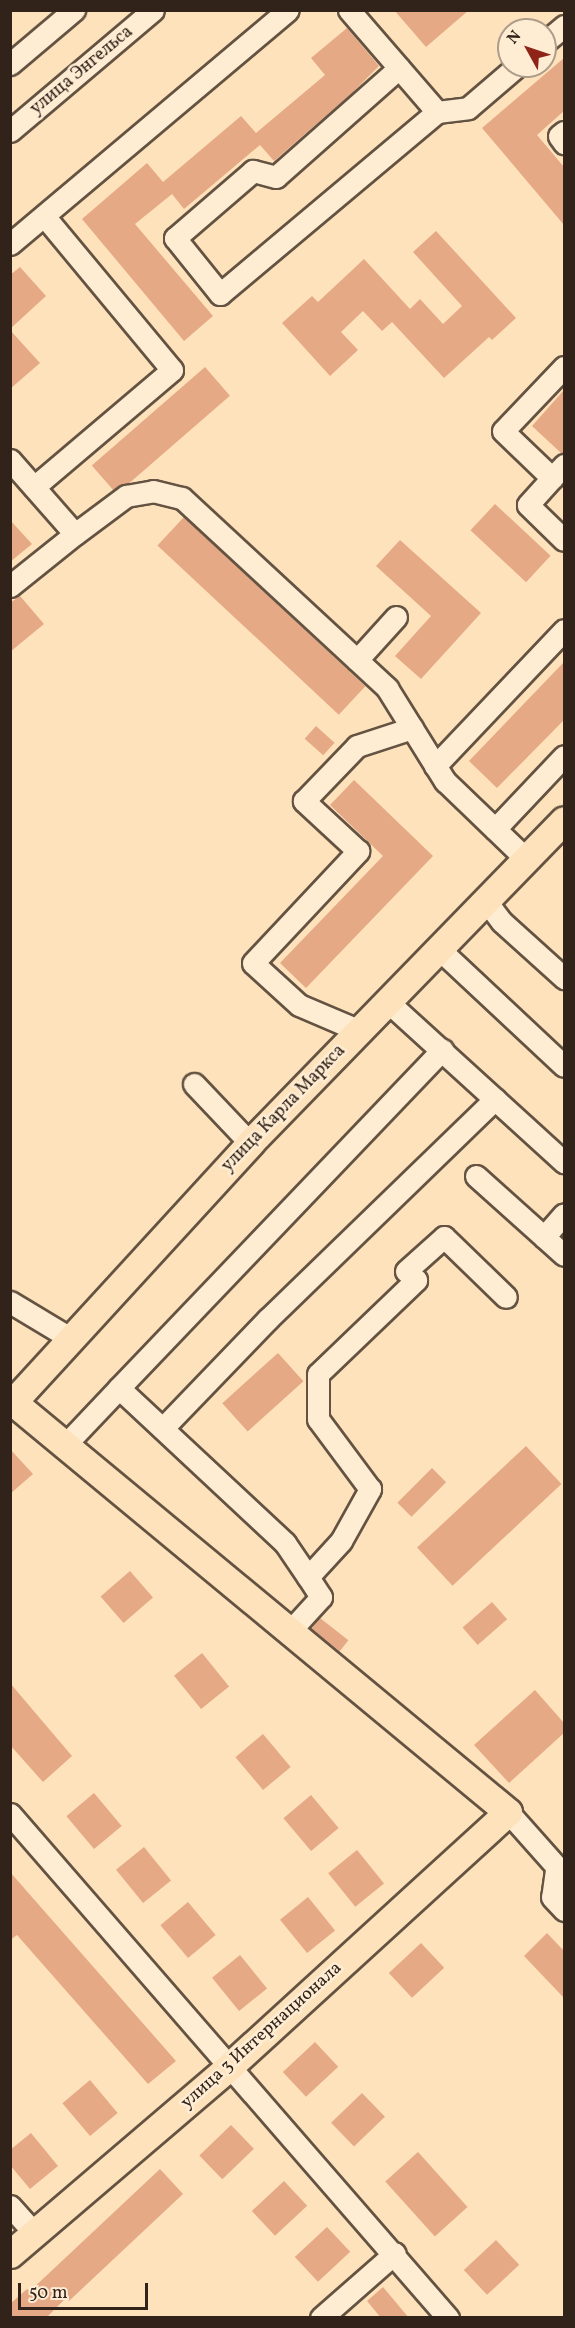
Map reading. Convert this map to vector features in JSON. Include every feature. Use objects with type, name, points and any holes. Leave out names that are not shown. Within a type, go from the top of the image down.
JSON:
[{"type":"main road","name":"улица Карла Маркса","points":[[11,1402],[250,1143],[564,820]]},
{"type":"main road","points":[[11,1402],[508,1812]]},
{"type":"main road","name":"улица 3 Интернационала","points":[[10,2254],[231,2065],[508,1812]]},
{"type":"street","points":[[10,64],[74,10]]},
{"type":"street","name":"улица Энгельса","points":[[10,130],[153,10]]},
{"type":"street","points":[[10,244],[288,10]]},
{"type":"street","points":[[349,10],[437,112]]},
{"type":"street","points":[[399,68],[276,177],[253,171],[175,238],[220,294],[437,112],[468,108],[504,78]]},
{"type":"street","points":[[564,132],[559,136],[564,143]]},
{"type":"street","points":[[34,487],[172,370],[44,216]]},
{"type":"street","points":[[564,367],[503,431],[558,471],[528,505],[564,540]]},
{"type":"street","points":[[10,460],[75,534]]},
{"type":"street","points":[[10,586],[126,496],[153,491],[182,498],[387,688],[445,781],[526,859]]},
{"type":"street","points":[[357,660],[396,617]]},
{"type":"street","points":[[435,766],[564,630]]},
{"type":"street","points":[[360,1031],[299,1005],[253,963],[358,851],[304,801],[357,746],[412,728]]},
{"type":"street","points":[[495,829],[564,756]]},
{"type":"street","points":[[486,901],[502,922],[564,978]]},
{"type":"street","points":[[439,949],[564,1066]]},
{"type":"street","points":[[388,1002],[564,1162]]},
{"type":"street","points":[[64,1445],[442,1050]]},
{"type":"street","points":[[194,1084],[250,1143]]},
{"type":"street","points":[[163,1428],[268,1319],[495,1099]]},
{"type":"street","points":[[476,1176],[564,1255]]},
{"type":"street","points":[[544,1237],[564,1214]]},
{"type":"street","points":[[308,1577],[340,1541],[370,1489],[318,1419],[318,1374],[416,1280],[406,1271],[444,1238],[506,1297]]},
{"type":"street","points":[[10,1302],[70,1338]]},
{"type":"street","points":[[118,1388],[285,1543],[321,1597],[290,1631]]},
{"type":"street","points":[[508,1812],[560,1873],[552,1897],[564,1910]]},
{"type":"street","points":[[10,1814],[395,2253],[448,2318]]},
{"type":"street","points":[[10,2205],[35,2234]]},
{"type":"street","points":[[321,2318],[395,2253]]},
{"type":"building","points":[[394,10],[469,10],[426,47]]},
{"type":"building","points":[[347,28],[379,66],[352,93],[274,161],[260,145],[184,209],[172,194],[135,224],[213,316],[184,341],[82,219],[147,163],[163,182],[241,116],[256,133],[325,75],[311,58]]},
{"type":"building","points":[[564,58],[564,111],[537,135],[564,167],[564,225],[482,128],[541,78],[557,78],[557,64]]},
{"type":"building","points":[[436,231],[516,318],[492,340],[489,337],[444,378],[392,322],[382,331],[363,311],[341,332],[358,350],[330,376],[282,323],[312,296],[318,302],[364,259],[410,309],[420,299],[443,324],[462,306],[413,252]]},
{"type":"building","points":[[20,267],[46,296],[10,329],[10,275]]},
{"type":"building","points":[[10,330],[40,363],[10,389]]},
{"type":"building","points":[[205,367],[230,396],[117,494],[92,465]]},
{"type":"building","points":[[564,390],[564,453],[561,453],[532,426]]},
{"type":"building","points":[[495,504],[551,556],[526,582],[470,530]]},
{"type":"building","points":[[184,517],[365,686],[339,715],[157,546]]},
{"type":"building","points":[[10,520],[32,544],[10,562]]},
{"type":"building","points":[[400,540],[481,613],[421,679],[395,656],[431,616],[376,566]]},
{"type":"building","points":[[20,596],[44,624],[10,652],[10,603]]},
{"type":"building","points":[[564,662],[564,720],[497,788],[469,761]]},
{"type":"building","points":[[316,726],[335,743],[323,755],[305,739]]},
{"type":"building","points":[[354,780],[433,856],[306,988],[280,963],[383,856],[330,805]]},
{"type":"building","points":[[278,1353],[303,1381],[248,1431],[222,1403]]},
{"type":"building","points":[[526,1446],[561,1484],[452,1586],[417,1548]]},
{"type":"building","points":[[10,1449],[33,1474],[10,1494]]},
{"type":"building","points":[[432,1468],[446,1482],[411,1517],[397,1503]]},
{"type":"building","points":[[130,1571],[153,1597],[124,1623],[101,1597]]},
{"type":"building","points":[[492,1602],[507,1619],[478,1645],[463,1628]]},
{"type":"building","points":[[320,1618],[348,1640],[340,1651],[311,1629]]},
{"type":"building","points":[[202,1653],[229,1686],[201,1709],[174,1676]]},
{"type":"building","points":[[10,1683],[72,1756],[43,1782],[10,1745]]},
{"type":"building","points":[[535,1690],[564,1723],[564,1733],[509,1783],[474,1745]]},
{"type":"building","points":[[263,1734],[291,1767],[263,1790],[235,1757]]},
{"type":"building","points":[[94,1793],[122,1826],[94,1849],[66,1816]]},
{"type":"building","points":[[311,1795],[339,1828],[311,1851],[283,1818]]},
{"type":"building","points":[[144,1847],[171,1880],[143,1903],[116,1870]]},
{"type":"building","points":[[357,1850],[384,1883],[355,1907],[328,1873]]},
{"type":"building","points":[[10,1872],[176,2061],[148,2084],[17,1935],[10,1940]]},
{"type":"building","points":[[308,1897],[335,1930],[307,1953],[280,1920]]},
{"type":"building","points":[[188,1902],[216,1935],[188,1958],[160,1925]]},
{"type":"building","points":[[547,1933],[564,1951],[564,1998],[524,1956]]},
{"type":"building","points":[[421,1943],[444,1968],[412,1998],[389,1973]]},
{"type":"building","points":[[240,1955],[267,1988],[239,2011],[212,1978]]},
{"type":"building","points":[[315,2042],[338,2067],[306,2097],[283,2072]]},
{"type":"building","points":[[90,2080],[118,2113],[90,2136],[62,2103]]},
{"type":"building","points":[[362,2093],[385,2117],[354,2147],[331,2123]]},
{"type":"building","points":[[231,2125],[254,2149],[222,2179],[199,2156]]},
{"type":"building","points":[[31,2133],[58,2166],[30,2189],[10,2165],[10,2150]]},
{"type":"building","points":[[418,2152],[468,2207],[435,2236],[385,2181]]},
{"type":"building","points":[[160,2169],[183,2194],[69,2301],[66,2298],[46,2318],[10,2318],[10,2304],[27,2289],[30,2291]]},
{"type":"building","points":[[284,2181],[307,2206],[275,2236],[252,2211]]},
{"type":"building","points":[[327,2227],[350,2252],[318,2282],[295,2257]]},
{"type":"building","points":[[496,2240],[519,2265],[487,2295],[464,2270]]},
{"type":"building","points":[[383,2287],[409,2318],[381,2318],[367,2301]]}]
